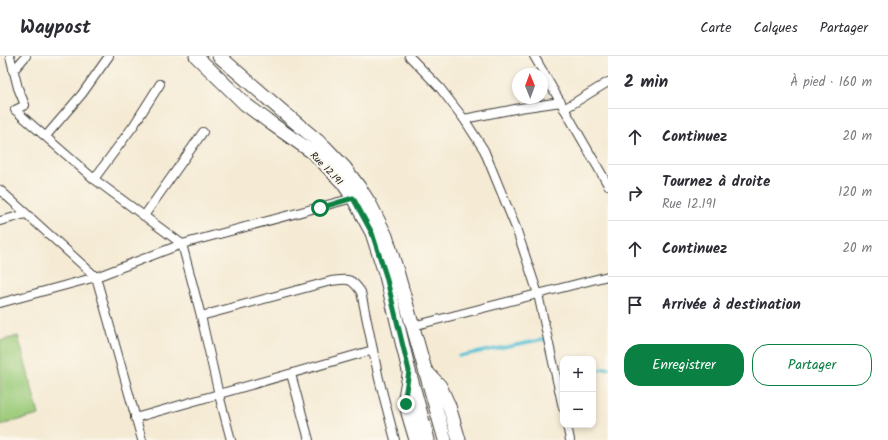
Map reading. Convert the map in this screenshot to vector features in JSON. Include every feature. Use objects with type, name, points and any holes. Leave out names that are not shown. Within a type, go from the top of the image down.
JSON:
[{"type":"main road","name":"Rue 12.191","points":[[196,56],[245,104],[315,154],[342,183],[353,198],[372,233],[386,276],[409,371],[428,440]]},
{"type":"main road","name":"Rue 12.191","points":[[219,56],[325,147],[345,168],[370,204],[386,236],[397,271],[444,440]]},
{"type":"main road","points":[[424,369],[440,386],[449,406],[459,440]]},
{"type":"main road","points":[[409,371],[405,397],[416,440]]},
{"type":"street","points":[[10,56],[18,88],[25,105],[15,110],[94,179],[182,244],[231,440]]},
{"type":"street","points":[[14,71],[26,56]]},
{"type":"street","points":[[46,136],[82,94],[109,56]]},
{"type":"street","points":[[409,56],[440,88],[464,119],[484,150],[516,228],[538,294],[560,394]]},
{"type":"street","points":[[534,56],[608,185]]},
{"type":"street","points":[[464,119],[520,108],[562,106],[608,82]]},
{"type":"street","points":[[94,179],[134,124],[160,84]]},
{"type":"street","points":[[144,216],[203,132]]},
{"type":"street","points":[[0,190],[96,277],[142,440]]},
{"type":"street","points":[[0,303],[96,277],[182,244],[353,198]]},
{"type":"street","points":[[0,221],[26,214]]},
{"type":"street","points":[[413,326],[608,276]]},
{"type":"street","points":[[201,316],[331,281],[346,279],[355,282],[361,292],[373,350],[395,440]]},
{"type":"street","points":[[136,418],[373,350]]},
{"type":"street","points":[[291,374],[309,440]]},
{"type":"street","points":[[568,428],[570,440]]},
{"type":"green space","points":[[18,336],[39,415],[0,425],[0,341]]},
{"type":"waterway","points":[[459,356],[545,339],[546,342]]},
{"type":"waterway","points":[[557,365],[560,372]]},
{"type":"waterway","points":[[596,370],[608,368]]},
{"type":"route","points":[[320,208],[353,198],[372,233],[386,276],[409,371],[405,397],[406,404]]}]
